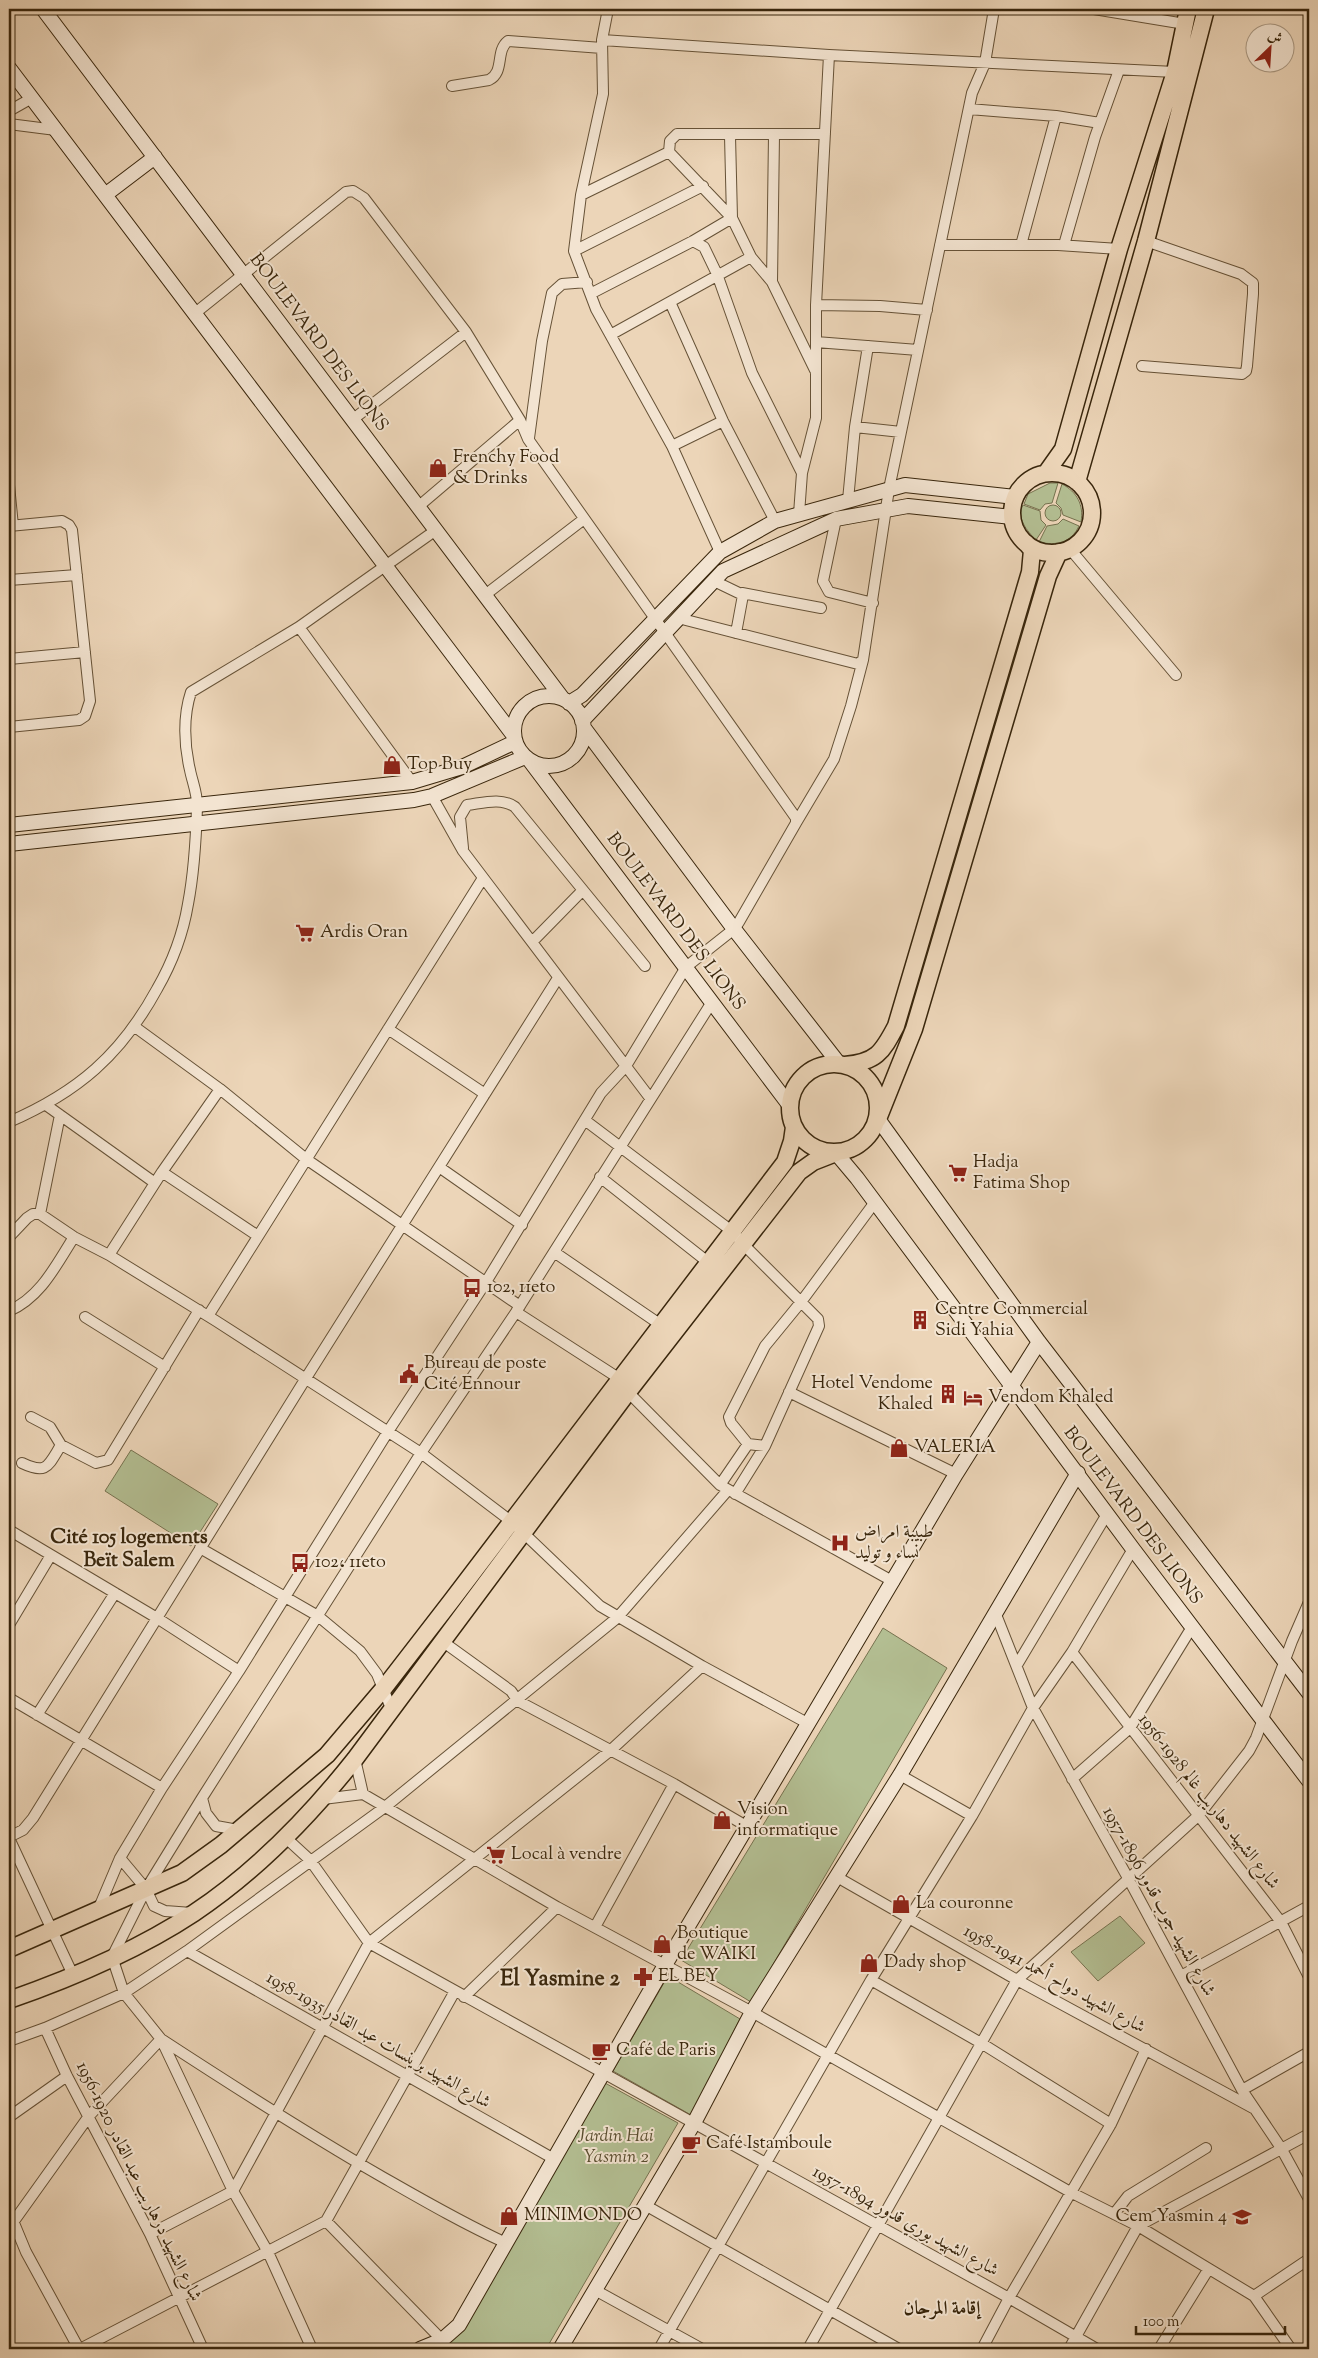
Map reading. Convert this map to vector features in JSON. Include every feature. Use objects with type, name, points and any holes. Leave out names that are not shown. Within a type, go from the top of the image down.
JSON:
[{"type":"main road","name":"BOULEVARD DES LIONS","points":[[43,9],[352,420],[419,506],[484,595],[566,701]]},
{"type":"main road","points":[[1077,482],[1146,241],[1206,9]]},
{"type":"main road","points":[[624,1385],[661,1325],[709,1263],[738,1238],[785,1162],[794,1128],[790,1106],[796,1085],[803,1077],[821,1066],[863,1063],[880,1053],[896,1026],[1030,572],[1032,550],[1019,536],[1012,517],[1016,497],[1028,481],[1046,473],[1063,449],[1119,249],[1175,72],[1187,16]]},
{"type":"main road","points":[[9,68],[514,739],[527,759],[548,766],[567,761],[580,747],[583,725],[664,632],[723,571],[836,519],[908,506],[1012,517]]},
{"type":"main road","points":[[105,195],[155,157]]},
{"type":"main road","points":[[9,1949],[54,1931],[182,1873],[238,1830],[327,1755],[517,1527],[738,1238],[799,1172],[812,1162],[836,1153],[845,1152],[862,1143],[869,1136],[878,1119],[914,1029],[1045,585],[1064,550],[1086,534],[1092,512],[1085,490],[1077,482],[1068,476],[1046,473]]},
{"type":"main road","points":[[566,701],[582,695],[654,618],[720,552],[775,521],[905,485],[1016,497]]},
{"type":"main road","points":[[1026,543],[1036,549],[1047,552],[1064,550]]},
{"type":"main road","points":[[514,739],[517,716],[530,701],[550,696],[566,701],[577,711],[583,725],[734,929],[842,1065],[854,1068],[870,1081],[878,1099],[878,1119]]},
{"type":"main road","points":[[9,825],[412,782],[478,760],[514,739]]},
{"type":"main road","name":"BOULEVARD DES LIONS","points":[[527,759],[790,1106]]},
{"type":"main road","points":[[9,844],[432,796],[527,759]]},
{"type":"main road","name":"BOULEVARD DES LIONS","points":[[878,1119],[1039,1342],[1309,1693]]},
{"type":"main road","points":[[794,1128],[801,1138],[811,1146],[823,1151],[836,1153]]},
{"type":"main road","name":"BOULEVARD DES LIONS","points":[[836,1153],[875,1202],[1133,1549],[1309,1781]]},
{"type":"main road","points":[[420,2349],[442,2340],[459,2325],[665,1965],[894,1582],[956,1474],[1039,1342]]},
{"type":"main road","points":[[560,2349],[694,2124],[752,2012],[900,1775],[1078,1473]]},
{"type":"main road","points":[[9,2000],[73,1975],[112,1957],[193,1913],[240,1878],[286,1838],[323,1799],[356,1759],[391,1708],[442,1641],[517,1527]]},
{"type":"street","points":[[608,9],[602,44],[602,94],[581,195],[574,251],[592,293],[596,309],[612,334],[672,446],[720,552]]},
{"type":"street","points":[[98,1911],[120,1858],[162,1788],[239,1671],[389,1430],[486,1282],[586,1121],[601,1093],[626,1066],[686,967],[734,929],[834,759],[852,706],[863,660],[889,489],[972,93],[985,63],[994,9]]},
{"type":"street","points":[[1094,9],[1187,16]]},
{"type":"street","points":[[452,86],[494,78],[498,73],[502,48],[508,41],[1175,72]]},
{"type":"street","points":[[799,514],[802,473],[816,418],[816,305],[829,55]]},
{"type":"street","points":[[1064,245],[1100,123],[1119,70]]},
{"type":"street","points":[[9,111],[32,98]]},
{"type":"street","points":[[969,110],[1056,116],[1100,123]]},
{"type":"street","points":[[1021,245],[1056,116]]},
{"type":"street","points":[[9,124],[56,130]]},
{"type":"street","points":[[669,152],[670,141],[677,134],[730,136],[825,134]]},
{"type":"street","points":[[772,282],[774,134]]},
{"type":"street","points":[[730,136],[732,218]]},
{"type":"street","points":[[581,195],[669,152]]},
{"type":"street","points":[[669,152],[732,218],[751,257],[772,282],[817,373]]},
{"type":"street","points":[[574,251],[703,186]]},
{"type":"street","points":[[194,314],[346,192],[353,191],[364,198],[466,332],[520,420],[528,438],[794,813],[796,823]]},
{"type":"street","points":[[592,293],[693,241],[732,218]]},
{"type":"street","points":[[693,241],[704,247],[717,274],[752,373],[802,473]]},
{"type":"street","points":[[1142,366],[1242,374],[1246,371],[1247,366],[1253,294],[1253,283],[1241,274],[1146,241]]},
{"type":"street","points":[[940,245],[1064,245],[1119,249]]},
{"type":"street","points":[[612,334],[717,274],[751,257]]},
{"type":"street","points":[[528,438],[542,341],[552,293],[562,284],[587,282]]},
{"type":"street","points":[[670,302],[723,421],[775,521]]},
{"type":"street","points":[[816,305],[880,306],[927,310]]},
{"type":"street","points":[[352,420],[466,332]]},
{"type":"street","points":[[816,342],[918,350]]},
{"type":"street","points":[[848,500],[855,427],[868,346]]},
{"type":"street","points":[[419,506],[520,420]]},
{"type":"street","points":[[672,446],[723,421]]},
{"type":"street","points":[[855,427],[901,432]]},
{"type":"street","points":[[9,485],[11,526],[62,521],[72,530],[90,701],[86,716],[79,720],[9,727]]},
{"type":"street","points":[[484,595],[584,519]]},
{"type":"street","points":[[836,519],[823,581],[825,587],[829,592],[873,603]]},
{"type":"street","points":[[9,1122],[62,1096],[100,1066],[135,1027],[165,975],[182,930],[188,905],[198,805],[187,757],[186,707],[190,692],[299,627],[436,530]]},
{"type":"street","points":[[1064,550],[1176,675]]},
{"type":"street","points":[[9,580],[77,575]]},
{"type":"street","points":[[714,581],[742,593],[821,608]]},
{"type":"street","points":[[736,633],[742,593]]},
{"type":"street","points":[[678,618],[858,664],[863,660]]},
{"type":"street","points":[[299,627],[412,782]]},
{"type":"street","points":[[9,659],[85,652]]},
{"type":"street","points":[[432,796],[463,851],[650,1098]]},
{"type":"street","points":[[463,851],[460,817],[467,805],[502,801],[509,803],[515,807],[645,966]]},
{"type":"street","points":[[32,1417],[50,1427],[61,1445],[96,1463],[108,1460],[165,1367],[258,1236],[483,878]]},
{"type":"street","points":[[533,942],[583,890]]},
{"type":"street","points":[[73,1975],[9,1838],[23,1830],[33,1818],[306,1378],[558,978]]},
{"type":"street","points":[[312,2349],[268,2252],[233,2191],[161,2039],[124,1993],[112,1957],[146,1889],[202,1798],[421,1452],[518,1309],[712,1002]]},
{"type":"street","points":[[135,1027],[220,1089],[306,1159],[486,1282],[518,1309],[624,1385],[727,1489],[894,1582]]},
{"type":"street","points":[[388,1029],[485,1094]]},
{"type":"street","points":[[109,1255],[162,1172],[220,1089]]},
{"type":"street","points":[[46,1105],[155,1183]]},
{"type":"street","points":[[40,1214],[60,1115]]},
{"type":"street","points":[[9,2041],[45,2028],[124,1993],[186,1951],[384,1807],[518,1701],[617,1618],[765,1446],[819,1326],[818,1319],[738,1238],[586,1121]]},
{"type":"street","points":[[439,1167],[522,1225]]},
{"type":"street","points":[[162,1172],[258,1236]]},
{"type":"street","points":[[600,1177],[709,1263]]},
{"type":"street","points":[[765,1446],[748,1444],[731,1423],[729,1417],[765,1346],[801,1302],[875,1202]]},
{"type":"street","points":[[9,1237],[27,1218],[33,1214],[40,1214],[74,1237],[109,1255],[204,1313],[421,1452],[517,1527],[600,1606],[617,1618],[809,1724]]},
{"type":"street","points":[[9,1310],[20,1306],[39,1291],[74,1237]]},
{"type":"street","points":[[554,1252],[661,1325]]},
{"type":"street","points":[[85,1317],[165,1367]]},
{"type":"street","points":[[789,1392],[956,1474]]},
{"type":"street","points":[[727,1489],[748,1444]]},
{"type":"street","points":[[22,1463],[36,1469],[42,1469],[48,1466],[61,1445]]},
{"type":"street","points":[[1017,1665],[1108,1514]]},
{"type":"street","points":[[9,1530],[157,1618],[239,1671]]},
{"type":"street","points":[[200,1548],[248,1578],[285,1596],[318,1616],[360,1651],[370,1662],[384,1688],[391,1708]]},
{"type":"street","points":[[659,2349],[871,1980],[972,1816],[1033,1708],[1072,1652],[1133,1549]]},
{"type":"street","points":[[9,1625],[51,1556]]},
{"type":"street","points":[[37,1715],[115,1593]]},
{"type":"street","points":[[808,2349],[1017,1980],[1200,1815],[1249,1751],[1256,1738],[1309,1602]]},
{"type":"street","name":"شارع الشهيد جوب قدور 1896-1957","points":[[995,1612],[1033,1708],[1128,1878],[1242,2090],[1281,2148],[1309,2199]]},
{"type":"street","points":[[1072,1779],[1130,1728],[1192,1627]]},
{"type":"street","points":[[442,1641],[511,1691],[518,1701],[674,1784],[748,1827]]},
{"type":"street","name":"شارع الشهيد دهاريب غالم 1928-1956","points":[[1072,1652],[1281,1922],[1309,1977]]},
{"type":"street","points":[[150,2234],[233,2191],[369,1943],[611,1750],[702,1666]]},
{"type":"street","points":[[9,1698],[162,1788]]},
{"type":"street","points":[[356,1759],[363,1794]]},
{"type":"street","points":[[900,1775],[972,1816]]},
{"type":"street","points":[[595,1927],[674,1784]]},
{"type":"street","points":[[323,1799],[363,1794],[476,1858],[557,1907],[752,2012],[1072,2193],[1138,2226],[1208,2270],[1254,2296],[1291,2349]]},
{"type":"street","points":[[202,1798],[206,1813],[216,1826],[238,1830]]},
{"type":"street","name":"شارع الشهيد بوري قدور 1894-1957","points":[[286,1838],[310,1860],[369,1943],[604,2072],[1097,2349]]},
{"type":"street","points":[[120,1858],[146,1889],[152,1902],[159,1909],[193,1913]]},
{"type":"street","name":"شارع الشهيد دواح أحمد 1941-1958","points":[[837,1877],[1017,1980],[1256,2110]]},
{"type":"street","points":[[1181,1976],[1309,1906]]},
{"type":"street","points":[[161,2039],[90,2116],[11,2220],[26,2252],[80,2349],[326,2220],[406,2076],[459,1994],[557,1907]]},
{"type":"street","name":"شارع الشهيد برينسات عبد القادر 1935-1958","points":[[186,1951],[554,2159]]},
{"type":"street","points":[[871,1980],[981,2043],[1111,2124]]},
{"type":"street","name":"شارع الشهيد درهاريب عبد القادر 1920-1956","points":[[45,2028],[67,2076],[90,2116],[150,2234],[203,2349]]},
{"type":"street","points":[[161,2039],[275,2114],[461,2223],[506,2243]]},
{"type":"street","points":[[982,2349],[1009,2298],[1111,2124],[1146,2049]]},
{"type":"street","points":[[1242,2090],[1309,2052]]},
{"type":"street","points":[[9,2117],[67,2076]]},
{"type":"street","points":[[1069,2349],[1138,2226],[1309,2134]]},
{"type":"street","points":[[1114,2214],[1128,2196],[1206,2148]]},
{"type":"street","points":[[645,2205],[716,2247],[900,2349]]},
{"type":"street","points":[[326,2220],[442,2340]]},
{"type":"street","points":[[1254,2296],[1309,2258]]},
{"type":"street","points":[[1159,2349],[1208,2270]]},
{"type":"street","points":[[594,2290],[702,2349]]},
{"type":"green space","points":[[1050,483],[1058,483],[1052,503],[1045,504],[1040,510],[1024,504],[1028,494]]},
{"type":"green space","points":[[1062,484],[1072,491],[1078,500],[1082,516],[1081,522],[1063,515],[1061,508],[1056,503]]},
{"type":"green space","points":[[1023,505],[1040,511],[1041,520],[1046,525],[1036,540],[1026,528],[1022,519],[1021,510]]},
{"type":"green space","points":[[1053,505],[1061,513],[1053,521],[1045,513]]},
{"type":"green space","points":[[1063,519],[1079,526],[1072,536],[1067,540],[1057,543],[1039,542],[1047,526],[1058,524]]},
{"type":"green space","points":[[131,1450],[218,1504],[191,1546],[105,1491]]},
{"type":"green space","points":[[883,1628],[947,1668],[751,2002],[681,1960]]},
{"type":"green space","points":[[1120,1916],[1145,1943],[1098,1981],[1071,1952]]},
{"type":"green space","name":"Jardin Hai Yasmin 2","points":[[668,1976],[740,2019],[691,2115],[613,2071]]},
{"type":"green space","name":"Jardin Hai Yasmin 2","points":[[605,2083],[678,2123],[546,2349],[407,2349],[464,2328]]},
{"type":"place","name":"Frenchy Food & Drinks","points":[[438,468]]},
{"type":"place","name":"Top Buy","points":[[392,765]]},
{"type":"place","name":"Ardis Oran","points":[[305,933]]},
{"type":"place","name":"Hadja Fatima Shop","points":[[958,1173]]},
{"type":"place","name":"102, 11eto","points":[[472,1288]]},
{"type":"place","name":"Centre Commercial Sidi Yahia","points":[[920,1320]]},
{"type":"place","name":"Bureau de poste Cité Ennour","points":[[409,1374]]},
{"type":"place","name":"Hotel Vendome Khaled","points":[[948,1394]]},
{"type":"place","name":"Vendom Khaled","points":[[973,1398]]},
{"type":"place","name":"VALERIA","points":[[899,1448]]},
{"type":"place","name":"طبيبة امراض نساء و توليد","points":[[840,1543]]},
{"type":"place","name":"102، 11eto","points":[[300,1563]]},
{"type":"place","name":"Vision informatique","points":[[722,1820]]},
{"type":"place","name":"Local à vendre","points":[[496,1855]]},
{"type":"place","name":"La couronne","points":[[901,1904]]},
{"type":"place","name":"Boutique de WAIKI","points":[[662,1944]]},
{"type":"place","name":"Dady shop","points":[[869,1963]]},
{"type":"place","name":"EL BEY","points":[[643,1977]]},
{"type":"place","name":"Café de Paris","points":[[601,2051]]},
{"type":"place","name":"Café Istamboule","points":[[691,2144]]},
{"type":"place","name":"MINIMONDO","points":[[509,2216]]},
{"type":"place","name":"Cem Yasmin 4","points":[[1242,2217]]},
{"type":"district","name":"Cité 105 logements Beït Salem","points":[[129,1550]]},
{"type":"district","name":"El Yasmine 2","points":[[560,1980]]},
{"type":"district","name":"إقامة المرجان","points":[[942,2309]]}]
